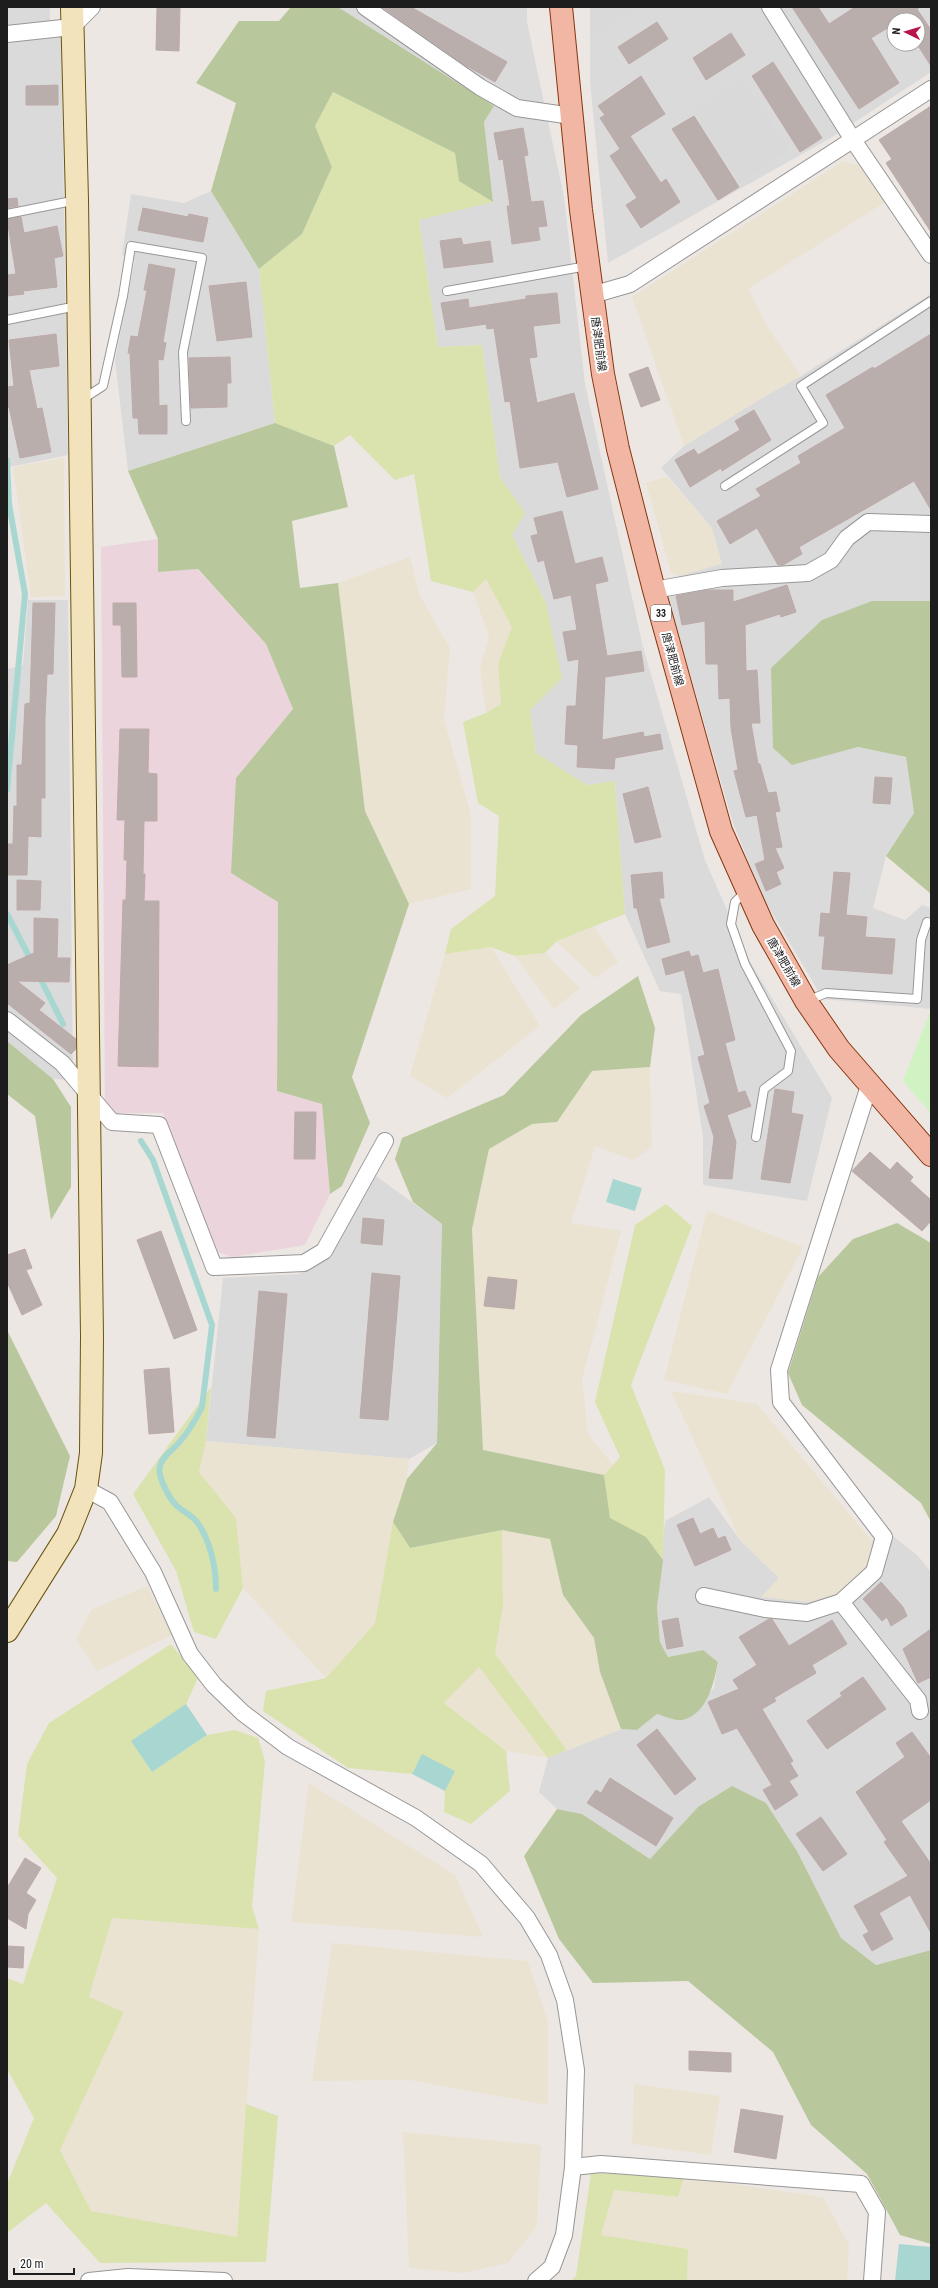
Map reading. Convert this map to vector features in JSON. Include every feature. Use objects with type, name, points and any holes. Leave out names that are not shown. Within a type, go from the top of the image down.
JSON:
[{"type":"main road","name":"唐津肥前線","points":[[561,7],[588,266],[603,374],[618,449],[654,590],[721,831],[746,891],[781,959],[806,1001],[839,1049],[869,1086],[931,1155]]},
{"type":"street","points":[[7,34],[72,17],[92,7]]},
{"type":"street","points":[[365,7],[480,87],[517,108],[572,116]]},
{"type":"street","points":[[770,7],[853,140],[931,255]]},
{"type":"street","points":[[7,1631],[68,1534],[86,1489],[91,1453],[92,1408],[78,200],[72,17]]},
{"type":"street","points":[[592,295],[630,284],[931,89]]},
{"type":"street","points":[[654,590],[722,578],[808,573],[831,560],[847,538],[868,522],[931,524]]},
{"type":"street","points":[[7,1020],[62,1063],[88,1096],[112,1122],[160,1125],[214,1267],[304,1263],[324,1251],[386,1141]]},
{"type":"street","points":[[704,1596],[765,1609],[808,1613],[842,1602],[874,1572],[884,1537],[781,1402],[779,1370],[869,1086]]},
{"type":"street","points":[[86,1489],[110,1502],[153,1572],[190,1654],[214,1685],[243,1713],[288,1747],[416,1818],[481,1864],[527,1918],[549,1955],[565,2000],[576,2070],[573,2168],[564,2235],[552,2267],[536,2281]]},
{"type":"street","points":[[842,1602],[918,1700],[920,1711]]},
{"type":"street","points":[[573,2168],[601,2164],[861,2184],[877,2212],[872,2281]]},
{"type":"street","points":[[89,2281],[128,2277],[224,2281]]},
{"type":"lane","points":[[7,214],[78,200]]},
{"type":"lane","points":[[80,401],[103,386],[123,296],[131,246],[202,258],[183,352],[186,421]]},
{"type":"lane","points":[[447,292],[588,266]]},
{"type":"lane","points":[[725,486],[823,423],[801,386],[931,301]]},
{"type":"lane","points":[[7,320],[79,306]]},
{"type":"lane","points":[[746,891],[735,902],[731,924],[744,964],[791,1051],[788,1070],[764,1089],[756,1137]]},
{"type":"lane","points":[[806,1001],[826,992],[917,999],[921,940],[927,922],[931,923]]},
{"type":"shaded area","points":[[7,7],[50,7],[50,21],[61,21],[68,455],[10,467],[7,447]]},
{"type":"shaded area","points":[[338,7],[527,7],[527,22],[564,197],[585,384],[643,647],[705,860],[749,960],[832,1098],[807,1201],[703,1185],[703,1137],[681,994],[660,991],[625,914],[615,781],[587,785],[536,753],[530,710],[546,603],[512,535],[525,513],[500,477],[482,345],[438,347],[419,220],[493,202],[484,122],[494,106]]},
{"type":"shaded area","points":[[590,7],[931,7],[931,72],[829,139],[608,263],[590,82]]},
{"type":"shaded area","points":[[590,7],[637,7],[590,38]]},
{"type":"shaded area","points":[[742,79],[789,150],[741,182],[694,111]]},
{"type":"shaded area","points":[[843,161],[866,167],[887,201],[748,289],[767,326],[801,376],[684,446],[632,297]]},
{"type":"shaded area","points":[[211,191],[259,269],[275,423],[128,471],[115,360],[135,260],[122,255],[131,194],[184,203]]},
{"type":"shaded area","points":[[931,294],[931,601],[872,601],[792,765],[858,747],[906,757],[914,813],[886,856],[873,908],[905,920],[922,905],[931,908],[931,1009],[823,999],[763,898],[732,820],[668,597],[678,576],[721,564],[712,528],[661,468],[684,446],[801,376]]},
{"type":"shaded area","points":[[64,458],[65,596],[31,597],[13,467]]},
{"type":"shaded area","points":[[667,477],[712,528],[722,564],[678,576],[673,574],[670,569],[646,483]]},
{"type":"shaded area","points":[[158,539],[158,572],[197,569],[266,644],[293,709],[236,778],[278,902],[277,1091],[322,1104],[330,1194],[305,1245],[232,1257],[212,1250],[163,1113],[105,1113],[101,547]]},
{"type":"shaded area","points":[[410,557],[419,594],[450,648],[444,719],[471,816],[471,889],[409,904],[365,811],[338,583]]},
{"type":"shaded area","points":[[486,579],[512,627],[498,664],[501,704],[486,713],[480,668],[489,637],[473,592]]},
{"type":"shaded area","points":[[28,600],[68,600],[73,1080],[53,1079],[7,1041],[7,669],[23,665]]},
{"type":"shaded area","points":[[594,927],[618,962],[595,978],[556,941]]},
{"type":"shaded area","points":[[491,947],[540,1026],[447,1098],[410,1076],[445,954]]},
{"type":"shaded area","points":[[545,953],[580,988],[554,1009],[515,956]]},
{"type":"shaded area","points":[[650,1067],[652,1147],[633,1160],[595,1146],[571,1223],[621,1231],[582,1380],[588,1434],[613,1465],[604,1475],[483,1450],[472,1229],[489,1149],[532,1124],[557,1122],[592,1071]]},
{"type":"shaded area","points":[[376,1176],[442,1224],[437,1443],[409,1459],[206,1441],[223,1278],[299,1274],[328,1254]]},
{"type":"shaded area","points":[[707,1210],[803,1247],[727,1394],[664,1380]]},
{"type":"shaded area","points":[[671,1391],[757,1404],[872,1541],[868,1564],[841,1593],[809,1602],[761,1597],[779,1578],[740,1540]]},
{"type":"shaded area","points":[[206,1441],[409,1459],[407,1479],[393,1523],[375,1622],[326,1678],[243,1588],[236,1518],[199,1472]]},
{"type":"shaded area","points":[[709,1497],[740,1540],[779,1578],[762,1597],[868,1564],[872,1541],[882,1527],[918,1556],[931,1572],[931,1950],[876,1965],[841,1938],[797,1851],[766,1803],[698,1807],[650,1859],[582,1814],[557,1809],[539,1792],[548,1758],[621,1729],[637,1730],[657,1714],[681,1720],[714,1688],[718,1662],[703,1650],[668,1657],[660,1642],[657,1607],[665,1521]]},
{"type":"shaded area","points":[[502,1530],[550,1539],[563,1595],[594,1638],[600,1672],[621,1729],[567,1750],[495,1654],[503,1605]]},
{"type":"shaded area","points":[[147,1586],[172,1635],[97,1671],[76,1639],[91,1610]]},
{"type":"shaded area","points":[[479,1667],[548,1758],[506,1751],[444,1703]]},
{"type":"shaded area","points":[[309,1783],[455,1875],[483,1937],[291,1922]]},
{"type":"shaded area","points":[[112,1918],[259,1929],[237,2237],[90,2211],[60,2150],[124,2012],[89,1998]]},
{"type":"shaded area","points":[[332,1943],[528,1961],[548,2022],[548,2105],[409,2080],[312,2081]]},
{"type":"shaded area","points":[[634,2084],[720,2096],[711,2155],[632,2144]]},
{"type":"shaded area","points":[[403,2132],[541,2145],[537,2226],[508,2263],[464,2273],[409,2268]]},
{"type":"shaded area","points":[[684,2177],[823,2197],[849,2245],[847,2281],[687,2281],[688,2249],[601,2235],[613,2190],[678,2197]]},
{"type":"green space","points":[[291,7],[338,7],[494,106],[484,122],[493,202],[459,181],[455,153],[333,92],[315,126],[332,167],[302,234],[259,269],[211,191],[236,103],[196,83],[239,21],[279,21]]},
{"type":"green space","points":[[333,92],[455,153],[459,181],[493,202],[419,220],[438,347],[482,345],[500,477],[525,513],[512,535],[546,603],[562,678],[530,710],[536,753],[587,785],[615,781],[625,914],[557,941],[545,953],[515,956],[491,947],[445,954],[451,929],[495,896],[499,816],[478,803],[463,722],[486,713],[501,704],[498,664],[512,627],[486,579],[473,592],[431,581],[414,474],[395,480],[350,435],[334,446],[275,423],[259,269],[302,234],[332,167],[315,126]]},
{"type":"green space","points":[[275,423],[334,446],[348,507],[292,521],[300,588],[338,583],[365,811],[409,904],[352,1077],[370,1123],[342,1186],[330,1194],[322,1104],[277,1091],[278,902],[231,873],[236,778],[293,709],[266,644],[198,569],[158,572],[158,539],[128,471]]},
{"type":"green space","points":[[872,601],[931,601],[931,894],[886,856],[914,813],[906,757],[858,747],[792,765],[773,748],[771,668],[822,620]]},
{"type":"green space","points":[[638,976],[655,1028],[650,1067],[592,1071],[557,1122],[532,1124],[489,1149],[472,1229],[483,1450],[604,1475],[610,1518],[646,1537],[663,1560],[657,1607],[660,1642],[668,1657],[703,1650],[718,1662],[708,1697],[698,1712],[691,1717],[682,1720],[657,1714],[637,1730],[621,1729],[600,1672],[594,1638],[563,1595],[550,1539],[502,1530],[410,1548],[393,1522],[407,1479],[437,1443],[442,1224],[413,1202],[395,1159],[402,1138],[504,1095],[581,1015]]},
{"type":"green space","points":[[931,1009],[931,1114],[903,1081]]},
{"type":"green space","points":[[7,1041],[53,1079],[71,1107],[71,1187],[51,1220],[35,1116],[7,1094]]},
{"type":"green space","points":[[666,1204],[692,1226],[631,1385],[665,1470],[663,1560],[646,1537],[610,1519],[604,1475],[620,1457],[595,1402],[635,1225]]},
{"type":"green space","points":[[897,1223],[931,1243],[931,1522],[921,1503],[802,1405],[788,1373],[818,1277],[853,1239]]},
{"type":"green space","points":[[7,1330],[70,1456],[56,1516],[17,1562],[7,1561]]},
{"type":"green space","points":[[211,1387],[206,1441],[199,1472],[236,1518],[243,1588],[216,1639],[194,1632],[176,1571],[133,1494]]},
{"type":"green space","points":[[393,1522],[410,1548],[502,1530],[503,1605],[495,1654],[567,1750],[548,1758],[479,1667],[444,1703],[506,1751],[510,1791],[471,1824],[444,1812],[445,1791],[454,1771],[422,1755],[412,1774],[348,1768],[263,1711],[266,1691],[326,1678],[375,1623]]},
{"type":"green space","points":[[171,1644],[198,1678],[186,1704],[132,1741],[152,1772],[207,1735],[235,1730],[258,1738],[265,1761],[252,1907],[259,1929],[112,1918],[89,1997],[124,2012],[60,2150],[91,2211],[237,2237],[246,2104],[278,2116],[266,2262],[100,2263],[46,2203],[7,2233],[7,2184],[34,2118],[7,2069],[7,1978],[23,1984],[57,1878],[18,1835],[27,1764],[49,1723]]},
{"type":"green space","points":[[732,1786],[766,1803],[797,1851],[841,1938],[876,1965],[931,1950],[931,2244],[900,2235],[867,2174],[811,2125],[773,2052],[688,1981],[593,1983],[559,1939],[524,1856],[557,1809],[582,1814],[650,1859],[698,1807]]},
{"type":"green space","points":[[591,2173],[684,2177],[678,2197],[614,2190],[601,2235],[688,2249],[687,2281],[571,2281],[576,2276]]},
{"type":"water","points":[[613,1179],[642,1188],[635,1211],[606,1202]]},
{"type":"water","points":[[186,1704],[207,1735],[152,1772],[131,1741]]},
{"type":"water","points":[[422,1754],[455,1771],[445,1791],[412,1774]]},
{"type":"water","points":[[899,2244],[931,2247],[931,2281],[895,2281]]},
{"type":"building","points":[[157,7],[180,7],[179,51],[156,50]]},
{"type":"building","points":[[382,7],[411,7],[507,62],[495,82],[465,65]]},
{"type":"building","points":[[792,7],[818,7],[829,24],[855,7],[920,7],[917,9],[919,12],[886,12],[886,29],[871,38],[899,83],[859,109]]},
{"type":"building","points":[[657,22],[668,39],[629,64],[618,47]]},
{"type":"building","points":[[926,22],[931,30],[931,66],[922,52],[926,52]]},
{"type":"building","points":[[731,33],[745,55],[706,80],[693,58]]},
{"type":"building","points":[[773,62],[822,138],[800,152],[752,76]]},
{"type":"building","points":[[641,76],[665,114],[630,136],[661,183],[666,179],[680,202],[641,228],[626,205],[637,198],[610,156],[620,149],[600,118],[605,115],[598,106]]},
{"type":"building","points":[[58,85],[58,105],[26,105],[26,86]]},
{"type":"building","points":[[931,106],[931,232],[886,163],[892,159],[879,140]]},
{"type":"building","points":[[694,116],[739,187],[718,200],[672,129]]},
{"type":"building","points":[[523,128],[528,155],[524,156],[531,202],[543,201],[547,226],[538,227],[540,240],[512,244],[507,206],[510,206],[503,159],[499,160],[494,133]]},
{"type":"building","points":[[17,198],[18,206],[7,208],[7,199]]},
{"type":"building","points":[[143,208],[188,217],[189,214],[208,218],[203,242],[138,230]]},
{"type":"building","points":[[21,217],[24,233],[57,226],[63,256],[54,258],[57,287],[23,291],[24,294],[7,296],[7,275],[16,274],[7,219]]},
{"type":"building","points":[[461,238],[463,245],[490,241],[493,262],[444,268],[440,241]]},
{"type":"building","points":[[149,264],[175,269],[163,342],[166,343],[163,360],[158,359],[159,406],[167,405],[167,434],[139,434],[138,418],[133,418],[130,353],[128,353],[131,336],[138,337],[147,290],[144,290]]},
{"type":"building","points":[[246,282],[252,337],[217,341],[209,286]]},
{"type":"building","points":[[557,293],[560,323],[533,326],[537,357],[529,358],[537,403],[574,393],[598,489],[567,497],[558,462],[520,468],[510,401],[505,402],[494,328],[487,329],[486,324],[446,330],[441,303],[468,299],[469,308],[526,299],[526,296]]},
{"type":"building","points":[[56,334],[59,366],[29,370],[37,409],[42,408],[51,452],[20,458],[9,407],[7,407],[7,387],[14,386],[9,340]]},
{"type":"building","points":[[931,334],[931,510],[914,481],[799,547],[802,554],[783,565],[778,565],[757,528],[730,544],[717,521],[761,496],[756,489],[801,463],[798,456],[845,428],[826,395],[873,367],[874,369]]},
{"type":"building","points":[[230,357],[231,383],[227,383],[227,407],[191,408],[189,358]]},
{"type":"building","points":[[648,367],[660,400],[641,407],[629,374]]},
{"type":"building","points":[[754,410],[771,440],[722,471],[721,468],[690,487],[675,460],[694,449],[698,455],[740,430],[735,421]]},
{"type":"building","points":[[562,511],[575,564],[602,557],[608,581],[595,584],[607,656],[641,651],[644,671],[605,677],[602,740],[643,732],[644,737],[660,734],[663,749],[615,758],[614,769],[577,767],[578,745],[565,744],[567,706],[576,706],[579,659],[568,661],[563,632],[577,630],[571,595],[554,599],[544,560],[538,562],[531,536],[538,534],[534,518]]},
{"type":"building","points":[[787,585],[796,612],[781,617],[780,614],[745,625],[746,671],[757,670],[760,723],[751,723],[758,764],[760,764],[768,793],[776,792],[780,811],[775,812],[782,847],[775,848],[784,868],[776,872],[781,884],[766,891],[755,864],[765,860],[757,815],[746,817],[734,771],[738,770],[731,728],[730,698],[719,699],[718,664],[706,664],[705,621],[682,625],[676,596],[707,590],[733,590],[733,602]]},
{"type":"building","points":[[33,603],[55,603],[53,674],[47,674],[45,717],[45,798],[41,798],[41,837],[28,836],[27,875],[7,875],[7,844],[13,844],[14,806],[17,806],[17,765],[22,765],[25,704],[30,703]]},
{"type":"building","points":[[113,603],[136,603],[137,677],[122,677],[121,625],[113,625]]},
{"type":"building","points":[[120,729],[149,729],[148,773],[157,774],[157,821],[144,821],[143,874],[145,874],[144,901],[159,901],[158,1067],[118,1066],[123,900],[126,900],[127,860],[124,860],[125,820],[117,820]]},
{"type":"building","points":[[875,777],[892,778],[890,804],[873,803]]},
{"type":"building","points":[[648,787],[661,837],[635,843],[623,794]]},
{"type":"building","points":[[662,872],[664,898],[659,898],[670,942],[647,948],[637,908],[634,908],[631,875]]},
{"type":"building","points":[[834,872],[850,873],[846,915],[867,917],[865,937],[895,939],[892,974],[822,969],[825,936],[819,936],[821,913],[830,914]]},
{"type":"building","points":[[17,880],[41,881],[40,910],[17,910]]},
{"type":"building","points":[[34,918],[58,919],[57,958],[70,958],[69,982],[17,981],[45,1003],[39,1010],[76,1039],[76,1049],[71,1054],[7,1003],[7,965],[34,953]]},
{"type":"building","points":[[689,951],[691,957],[698,955],[703,973],[718,969],[735,1040],[725,1043],[738,1093],[745,1091],[751,1106],[727,1115],[736,1142],[732,1179],[709,1178],[714,1137],[704,1106],[710,1103],[698,1057],[705,1055],[684,970],[666,975],[662,959]]},
{"type":"building","points":[[775,1089],[794,1092],[791,1113],[803,1115],[790,1183],[761,1179]]},
{"type":"building","points":[[295,1112],[316,1112],[315,1159],[294,1159]]},
{"type":"building","points":[[870,1152],[890,1170],[897,1162],[913,1177],[910,1181],[931,1200],[931,1221],[922,1231],[852,1171]]},
{"type":"building","points":[[363,1218],[384,1220],[382,1245],[361,1243]]},
{"type":"building","points":[[161,1231],[197,1330],[174,1339],[137,1240]]},
{"type":"building","points":[[25,1249],[32,1268],[26,1270],[42,1305],[22,1315],[7,1282],[7,1255]]},
{"type":"building","points":[[372,1273],[400,1276],[388,1420],[360,1418]]},
{"type":"building","points":[[488,1277],[517,1280],[514,1309],[484,1306]]},
{"type":"building","points":[[259,1291],[287,1294],[275,1438],[247,1436]]},
{"type":"building","points":[[169,1368],[174,1432],[149,1434],[144,1370]]},
{"type":"building","points":[[693,1518],[700,1534],[713,1528],[718,1539],[725,1536],[731,1550],[695,1566],[677,1525]]},
{"type":"building","points":[[881,1582],[903,1607],[907,1616],[891,1626],[887,1617],[882,1621],[863,1599]]},
{"type":"building","points":[[678,1618],[683,1646],[667,1649],[662,1621]]},
{"type":"building","points":[[769,1619],[772,1619],[789,1646],[832,1620],[847,1644],[812,1665],[816,1673],[774,1698],[776,1701],[762,1709],[793,1761],[790,1763],[798,1776],[789,1781],[798,1795],[775,1810],[763,1790],[772,1785],[737,1728],[722,1734],[708,1702],[739,1689],[733,1680],[757,1665],[739,1637]]},
{"type":"building","points":[[931,1629],[931,1677],[918,1683],[903,1649]]},
{"type":"building","points":[[863,1677],[886,1709],[827,1749],[807,1721],[842,1696],[840,1693]]},
{"type":"building","points":[[657,1729],[696,1779],[675,1795],[637,1745]]},
{"type":"building","points":[[912,1732],[931,1758],[931,1800],[901,1821],[931,1864],[931,1933],[910,1895],[879,1913],[893,1939],[872,1951],[863,1935],[869,1932],[854,1906],[908,1876],[884,1842],[887,1840],[856,1792],[905,1757],[896,1743]]},
{"type":"building","points":[[610,1778],[673,1818],[656,1846],[587,1803],[596,1790],[601,1793]]},
{"type":"building","points":[[821,1817],[847,1854],[823,1871],[796,1834]]},
{"type":"building","points":[[25,1858],[41,1868],[26,1893],[36,1900],[28,1914],[26,1929],[7,1918],[7,1888]]},
{"type":"building","points":[[7,1946],[24,1947],[23,1968],[7,1967]]},
{"type":"building","points":[[689,2051],[731,2053],[731,2072],[689,2070]]},
{"type":"building","points":[[741,2109],[783,2116],[776,2159],[734,2152]]},
{"type":"waterway","points":[[7,460],[9,504],[25,594],[7,790]]},
{"type":"waterway","points":[[7,914],[32,962]]},
{"type":"waterway","points":[[39,976],[63,1024]]},
{"type":"waterway","points":[[141,1141],[153,1160],[212,1325],[202,1407],[184,1436],[163,1460],[160,1466],[160,1475],[164,1487],[173,1502],[190,1515],[202,1529],[209,1545],[215,1572],[216,1589]]}]
